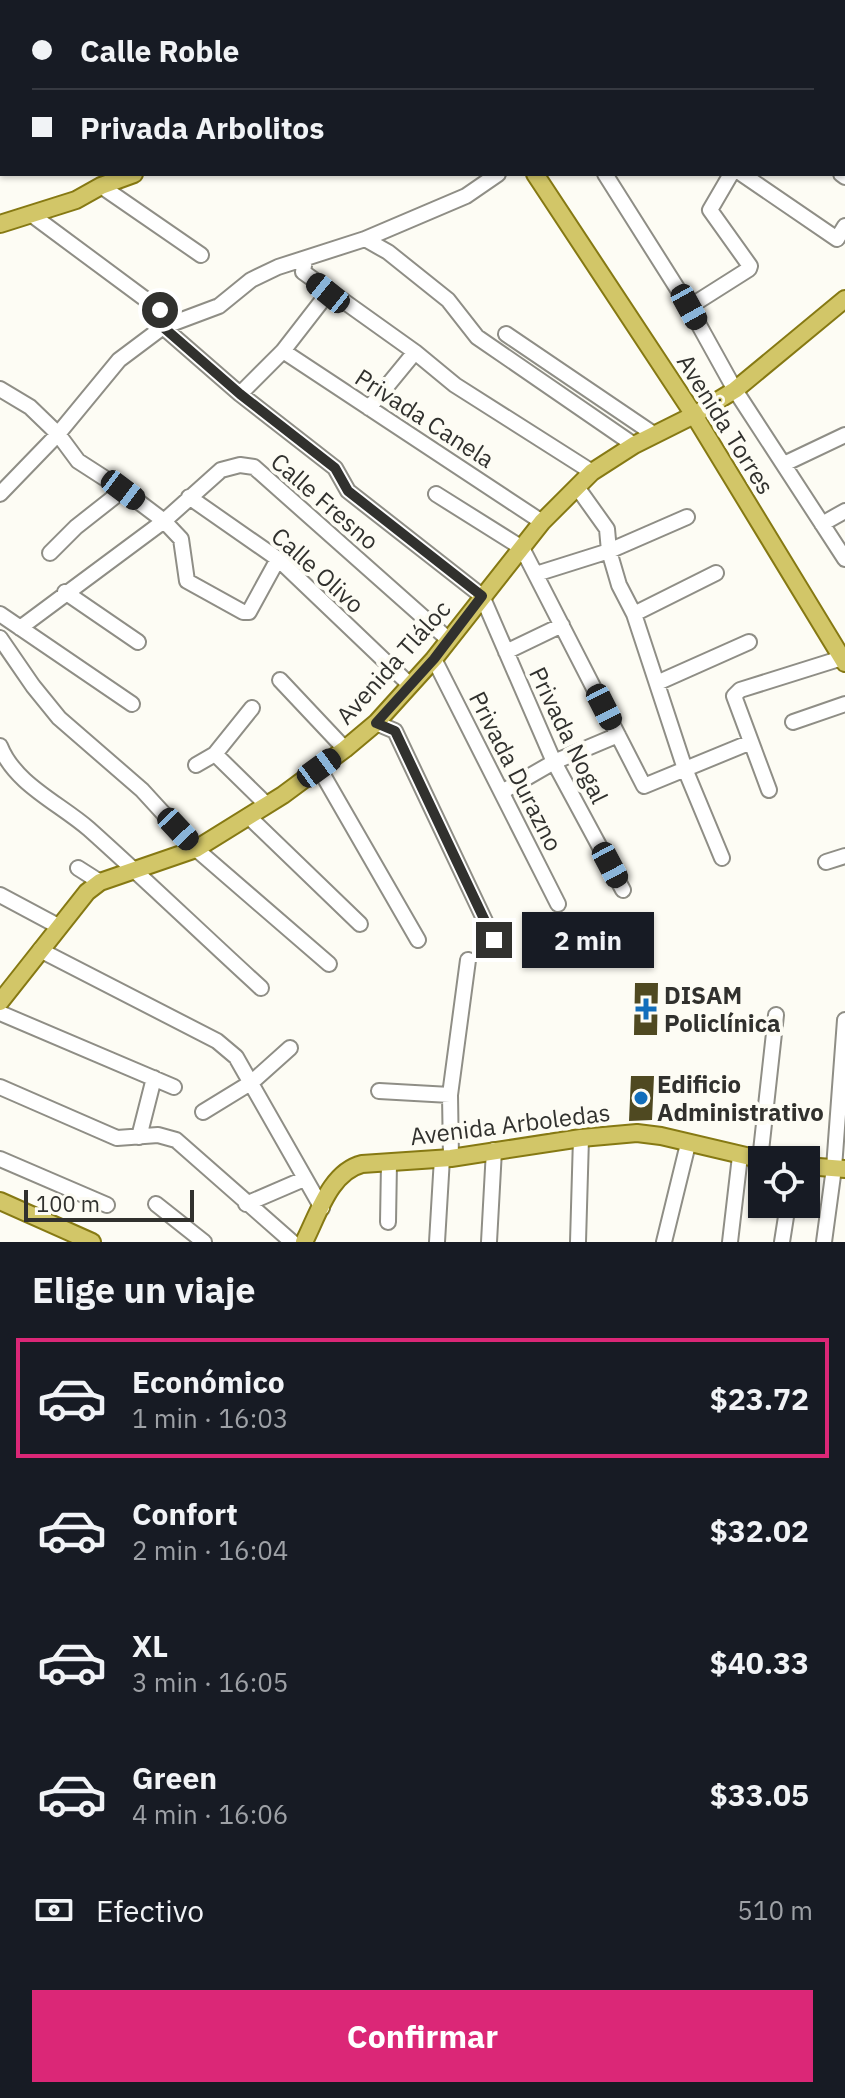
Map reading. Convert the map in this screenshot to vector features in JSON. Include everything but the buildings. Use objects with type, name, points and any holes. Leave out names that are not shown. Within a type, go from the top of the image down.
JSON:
[{"type":"main road","points":[[0,224],[76,200],[128,176]]},
{"type":"main road","name":"Avenida Torres","points":[[536,176],[694,415],[843,660]]},
{"type":"main road","name":"Avenida Tláloc","points":[[2,995],[74,905],[100,882],[196,849],[267,805],[345,749],[376,723],[434,659],[542,522],[592,472],[634,445],[735,390],[845,299]]},
{"type":"main road","name":"Avenida Arboledas","points":[[304,1242],[340,1175],[352,1167],[637,1133],[748,1158]]},
{"type":"main road","points":[[0,1201],[92,1242]]},
{"type":"street","points":[[0,494],[58,434],[119,360],[163,327],[219,306],[251,280],[286,263],[365,239],[466,196],[495,176]]},
{"type":"street","points":[[606,176],[689,307],[735,390],[845,559]]},
{"type":"street","points":[[689,307],[750,266],[710,210],[730,176]]},
{"type":"street","points":[[745,176],[841,246],[845,226]]},
{"type":"street","points":[[101,186],[201,255]]},
{"type":"street","points":[[32,215],[160,310],[163,327],[240,394],[335,468],[348,491],[482,596]]},
{"type":"street","points":[[365,239],[388,252],[448,300],[477,337],[634,445]]},
{"type":"street","points":[[305,259],[303,272],[328,293],[415,352],[455,385],[592,472]]},
{"type":"street","points":[[240,394],[283,351],[328,293]]},
{"type":"street","points":[[506,334],[655,435]]},
{"type":"street","name":"Privada Canela","points":[[283,351],[542,522]]},
{"type":"street","points":[[369,408],[415,352]]},
{"type":"street","points":[[0,389],[30,407],[58,434],[78,461],[164,521],[181,539],[187,581],[243,612],[249,612],[278,559]]},
{"type":"street","points":[[784,464],[845,435]]},
{"type":"street","name":"Calle Fresno","points":[[189,497],[221,470],[240,465],[254,467],[449,640]]},
{"type":"street","points":[[577,487],[607,529],[609,551],[619,585],[634,614],[685,769],[722,858]]},
{"type":"street","points":[[50,553],[76,527],[123,490]]},
{"type":"street","points":[[436,494],[522,548],[644,786],[751,742]]},
{"type":"street","points":[[20,628],[164,521],[189,497]]},
{"type":"street","name":"Calle Olivo","points":[[189,497],[278,559],[410,685]]},
{"type":"street","points":[[822,524],[845,511]]},
{"type":"street","points":[[536,574],[609,551],[687,517]]},
{"type":"street","points":[[634,614],[716,573]]},
{"type":"street","points":[[65,592],[138,642]]},
{"type":"street","name":"Privada Nogal","points":[[482,596],[554,762],[623,890]]},
{"type":"street","points":[[0,614],[132,704]]},
{"type":"street","points":[[506,652],[562,625]]},
{"type":"street","points":[[0,638],[59,718],[142,790],[196,849],[329,964]]},
{"type":"street","points":[[657,683],[749,642]]},
{"type":"street","name":"Privada Durazno","points":[[434,659],[558,904]]},
{"type":"street","points":[[769,790],[734,696],[736,692],[843,660]]},
{"type":"street","points":[[280,680],[345,749]]},
{"type":"street","points":[[793,722],[845,704]]},
{"type":"street","points":[[196,765],[215,754],[252,708]]},
{"type":"street","points":[[376,723],[395,731],[494,940]]},
{"type":"street","points":[[502,792],[554,762],[618,735]]},
{"type":"street","points":[[0,746],[3,762],[87,828],[261,988]]},
{"type":"street","points":[[215,754],[267,805]]},
{"type":"street","points":[[319,768],[418,940]]},
{"type":"street","points":[[248,816],[360,924]]},
{"type":"street","points":[[826,862],[845,856]]},
{"type":"street","points":[[78,868],[100,882]]},
{"type":"street","points":[[0,895],[58,926]]},
{"type":"street","points":[[40,950],[217,1041],[236,1057],[322,1208]]},
{"type":"street","points":[[437,1242],[447,1158],[450,1095],[468,960]]},
{"type":"street","points":[[0,1013],[174,1087]]},
{"type":"street","points":[[762,1146],[776,1015]]},
{"type":"street","points":[[824,1242],[839,1168],[845,1020]]},
{"type":"street","points":[[203,1112],[252,1082],[290,1048]]},
{"type":"street","points":[[139,1137],[154,1078]]},
{"type":"street","points":[[0,1087],[117,1138],[158,1135],[176,1140],[292,1242]]},
{"type":"street","points":[[379,1091],[450,1095]]},
{"type":"street","points":[[578,1242],[581,1138]]},
{"type":"street","points":[[664,1242],[688,1144]]},
{"type":"street","points":[[489,1242],[494,1150]]},
{"type":"street","points":[[730,1242],[740,1156]]},
{"type":"street","points":[[0,1159],[107,1205]]},
{"type":"street","points":[[388,1222],[389,1163]]},
{"type":"street","points":[[246,1204],[304,1179]]},
{"type":"street","points":[[156,1204],[204,1242]]},
{"type":"street","points":[[782,1242],[786,1218]]},
{"type":"place","name":"DISAM Policlínica","points":[[646,1009]]},
{"type":"place","name":"Edificio Administrativo","points":[[641,1098]]},
{"type":"route","points":[[160,310],[163,327],[240,394],[335,468],[348,491],[482,596],[434,659],[376,723],[395,731],[494,940]]}]
